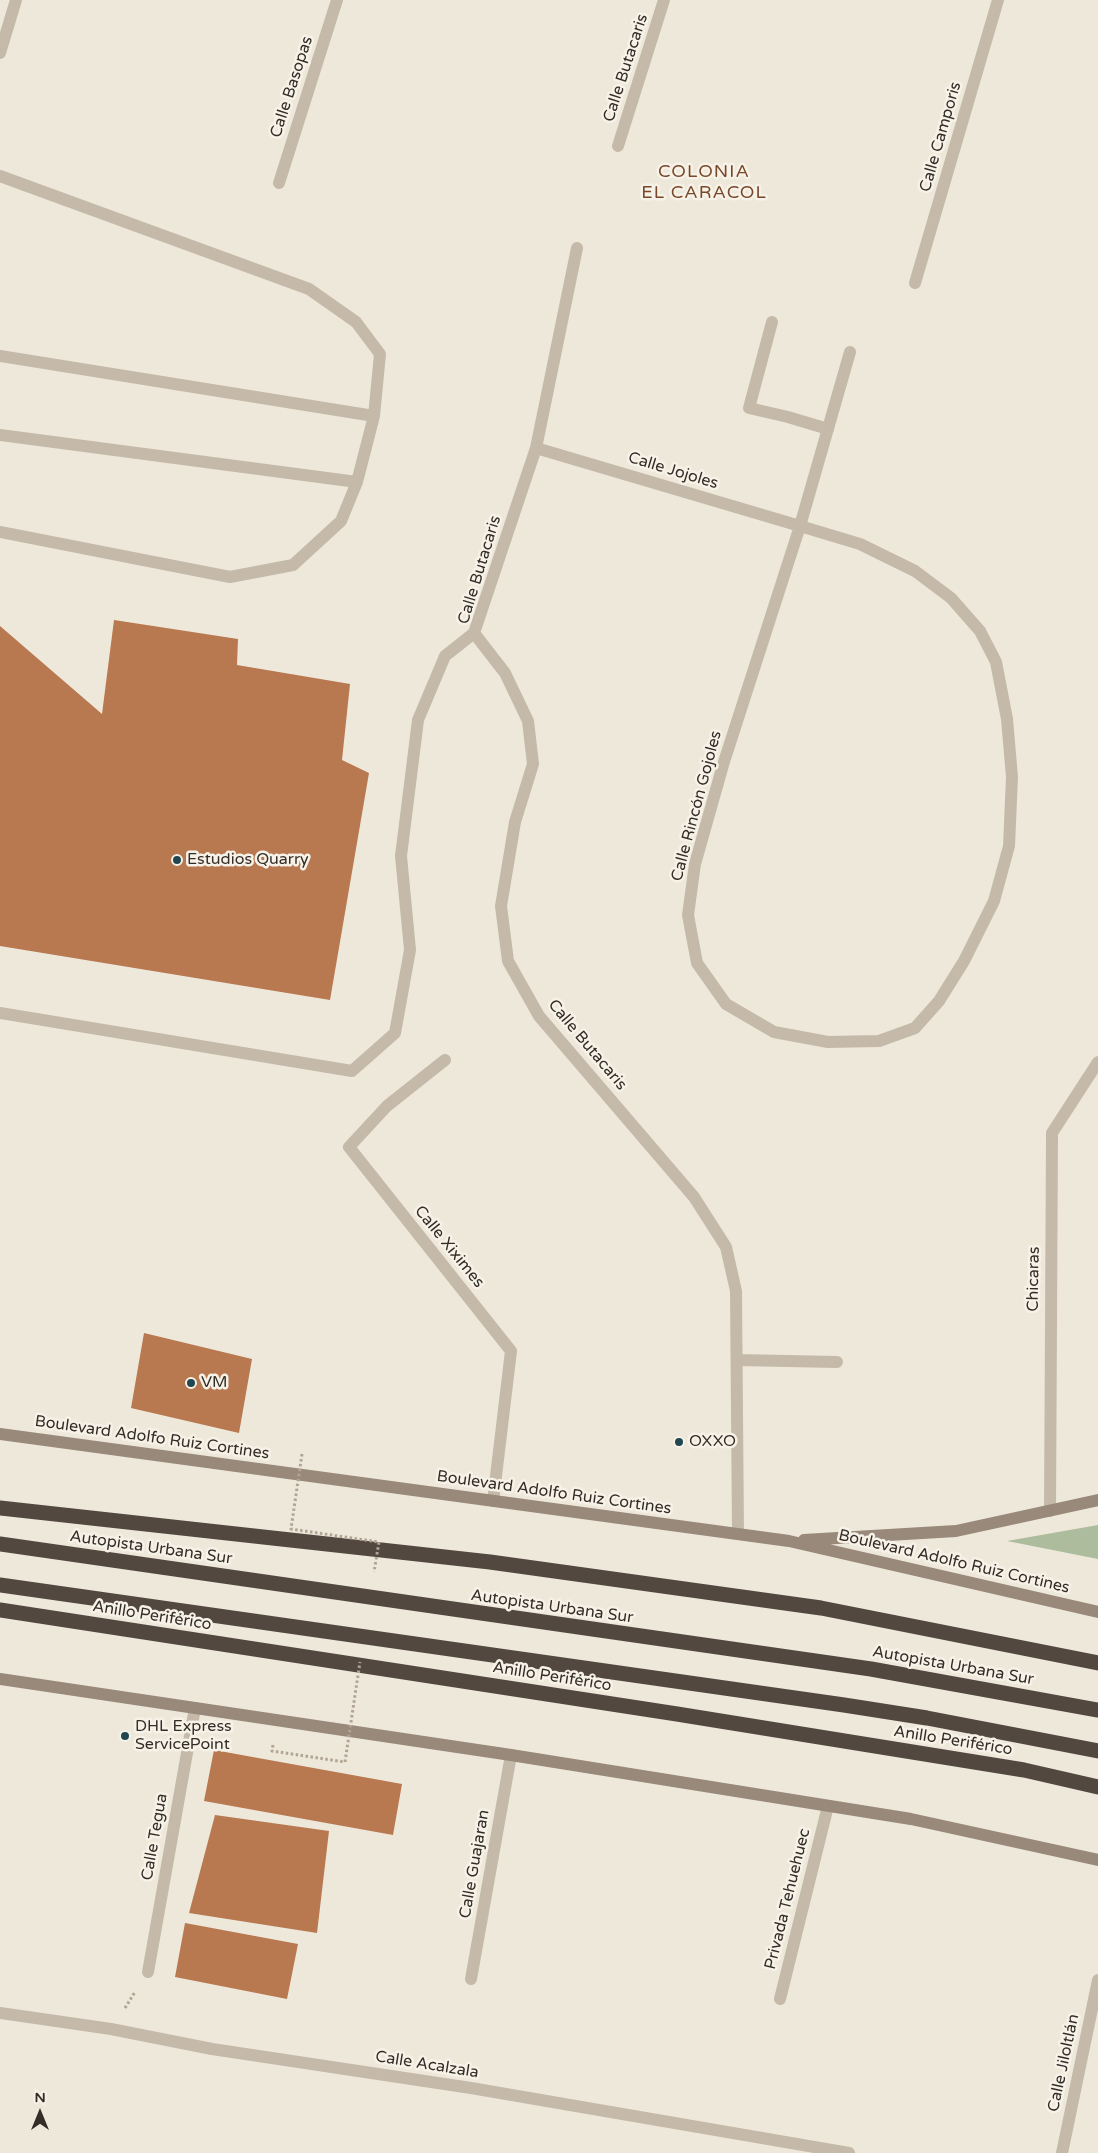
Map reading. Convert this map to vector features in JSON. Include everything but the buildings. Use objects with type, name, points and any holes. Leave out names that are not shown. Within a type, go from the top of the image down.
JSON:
[{"type":"highway","points":[[0,1508],[490,1562],[782,1602],[828,1609],[1098,1663]]},
{"type":"highway","name":"Autopista Urbana Sur","points":[[0,1544],[871,1669],[1098,1710]]},
{"type":"highway","points":[[0,1585],[863,1708],[927,1718],[1098,1751]]},
{"type":"highway","name":"Anillo Periférico","points":[[0,1610],[1024,1770],[1098,1787]]},
{"type":"main road","name":"Boulevard Adolfo Ruiz Cortines","points":[[0,1434],[789,1541],[1098,1612]]},
{"type":"main road","points":[[789,1541],[956,1531],[1098,1500]]},
{"type":"main road","points":[[0,1679],[511,1755],[911,1819],[1098,1860]]},
{"type":"street","points":[[0,53],[16,0]]},
{"type":"street","name":"Calle Basopas","points":[[279,183],[337,0]]},
{"type":"street","name":"Calle Butacaris","points":[[618,146],[664,0]]},
{"type":"street","name":"Calle Camporis","points":[[915,283],[998,0]]},
{"type":"street","points":[[0,176],[309,288],[356,322],[380,354],[374,416],[357,482],[341,521],[293,565],[230,577],[0,532]]},
{"type":"street","name":"Calle Butacaris","points":[[577,248],[536,448],[474,633],[505,673],[528,721],[532,764],[515,822],[501,906],[508,961],[538,1016],[694,1197],[726,1247],[736,1291],[738,1534]]},
{"type":"street","points":[[772,322],[749,408],[828,429]]},
{"type":"street","points":[[800,526],[850,352]]},
{"type":"street","points":[[0,356],[374,416]]},
{"type":"street","points":[[0,434],[357,482]]},
{"type":"street","name":"Calle Jojoles","points":[[536,448],[800,526]]},
{"type":"street","name":"Calle Rincón Gojoles","points":[[800,526],[860,544],[915,572],[951,598],[980,631],[996,662],[1007,719],[1012,777],[1009,846],[994,901],[964,961],[939,1001],[915,1028],[879,1041],[828,1042],[774,1032],[726,1004],[697,963],[688,915],[695,864],[720,774],[800,526]]},
{"type":"street","points":[[0,1013],[352,1071],[396,1033],[410,950],[402,856],[418,720],[445,656],[474,633]]},
{"type":"street","name":"Calle Xiximes","points":[[445,1060],[387,1106],[348,1147],[511,1351],[493,1501]]},
{"type":"street","name":"Chicaras","points":[[1050,1510],[1052,1133],[1098,1062]]},
{"type":"street","points":[[737,1360],[837,1362]]},
{"type":"street","name":"Calle Tegua","points":[[148,1972],[195,1708]]},
{"type":"street","name":"Calle Guajaran","points":[[471,1979],[511,1755]]},
{"type":"street","name":"Privada Tehuehuec","points":[[780,1999],[828,1806]]},
{"type":"street","name":"Calle Jiloltlán","points":[[1062,2153],[1098,1980]]},
{"type":"street","name":"Calle Acalzala","points":[[0,2013],[111,2029],[212,2049],[471,2088],[849,2153]]},
{"type":"path","points":[[272,1752],[345,1762]]},
{"type":"path","points":[[111,2029],[148,1972]]},
{"type":"green space","points":[[1098,1525],[1098,1559],[1007,1541]]},
{"type":"place","name":"Estudios Quarry","points":[[177,860]]},
{"type":"place","name":"VM","points":[[191,1383]]},
{"type":"place","name":"OXXO","points":[[679,1442]]},
{"type":"place","name":"DHL Express ServicePoint","points":[[125,1736]]},
{"type":"district","name":"COLONIA EL CARACOL","points":[[704,182]]}]
